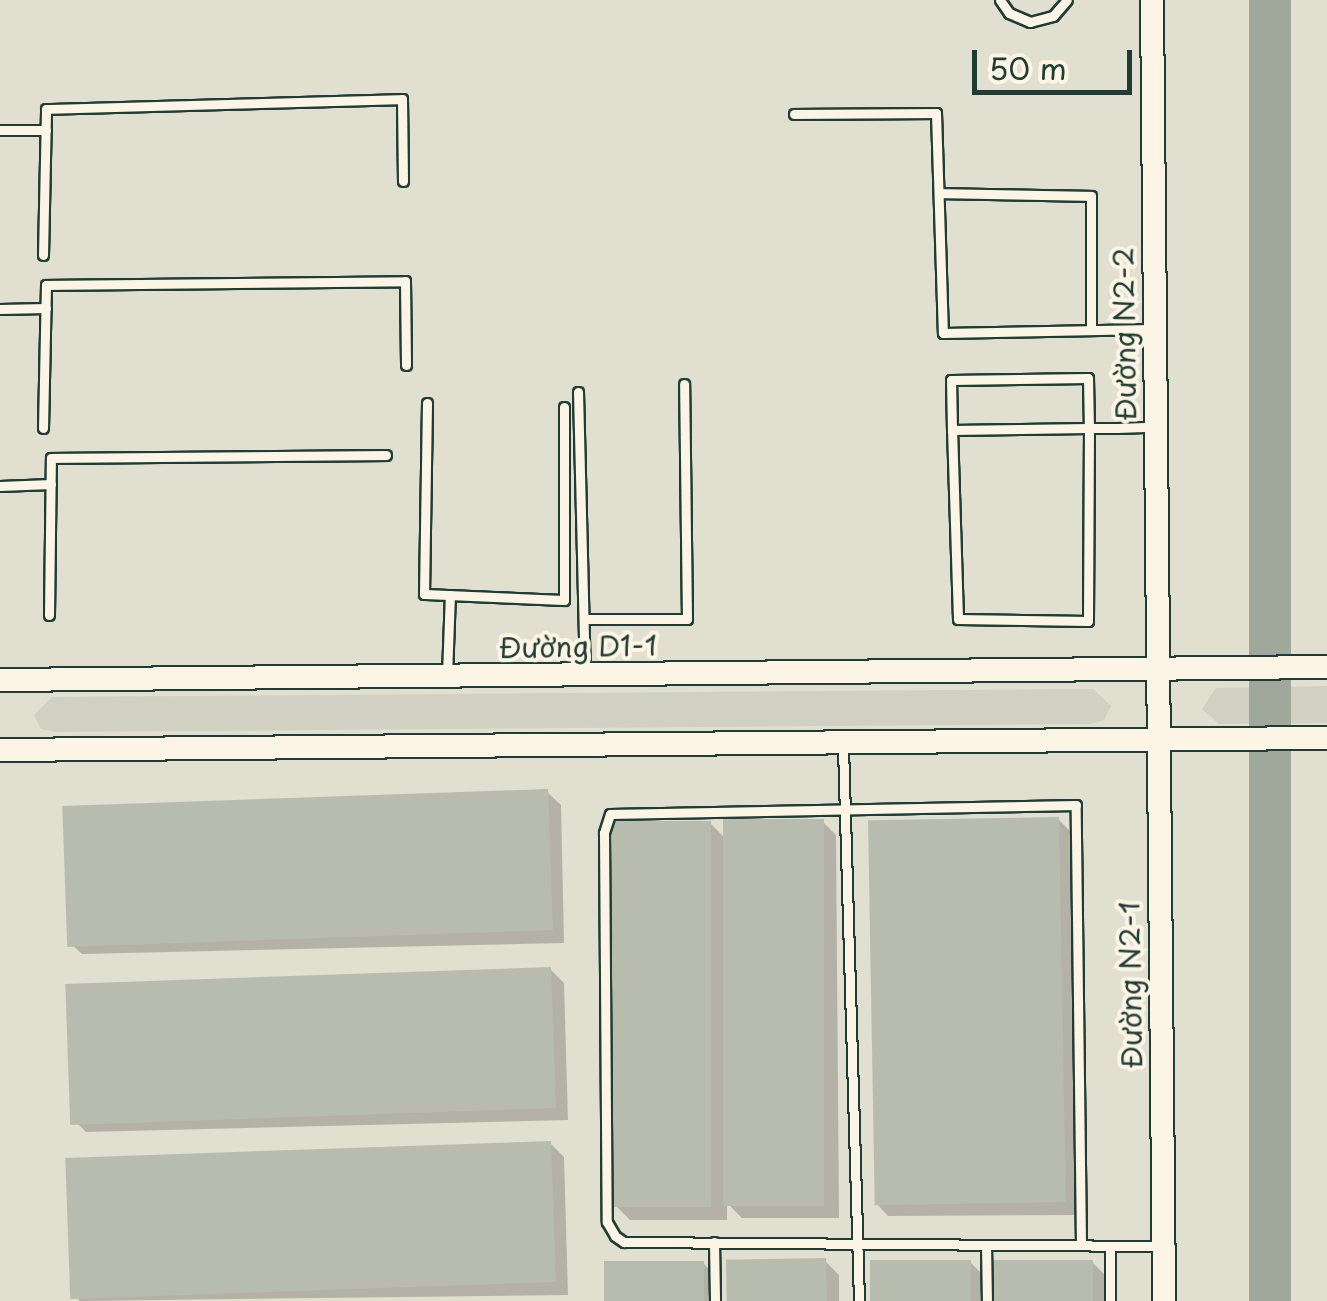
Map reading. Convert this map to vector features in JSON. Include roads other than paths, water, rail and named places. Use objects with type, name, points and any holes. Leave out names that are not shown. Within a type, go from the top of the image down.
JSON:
[{"type":"street","name":"Đường N2-2","points":[[1152,0],[1157,668]]},
{"type":"street","name":"Đường D1-1","points":[[0,680],[1327,667]]},
{"type":"street","name":"Đường N2-1","points":[[1157,668],[1164,1301]]},
{"type":"street","points":[[0,750],[843,746],[1327,738]]},
{"type":"lane","points":[[1000,0],[1009,13],[1030,22],[1053,16],[1067,0]]},
{"type":"lane","points":[[43,255],[46,109],[402,99],[403,181]]},
{"type":"lane","points":[[794,114],[936,114],[943,333],[1154,329]]},
{"type":"lane","points":[[0,130],[46,130]]},
{"type":"lane","points":[[939,193],[1091,196],[1091,330]]},
{"type":"lane","points":[[44,428],[46,285],[405,281],[406,365]]},
{"type":"lane","points":[[0,309],[46,308]]},
{"type":"lane","points":[[1088,378],[1088,622],[958,620],[952,430],[951,380],[1088,378]]},
{"type":"lane","points":[[585,619],[687,619],[684,384]]},
{"type":"lane","points":[[578,392],[585,676]]},
{"type":"lane","points":[[427,403],[424,594],[564,600],[564,407]]},
{"type":"lane","points":[[952,430],[1155,427]]},
{"type":"lane","points":[[49,615],[51,458],[386,455]]},
{"type":"lane","points":[[0,486],[50,484]]},
{"type":"lane","points":[[447,677],[450,594]]},
{"type":"lane","points":[[843,746],[859,1301]]},
{"type":"lane","points":[[1081,1245],[1076,805],[846,805],[618,811],[605,820],[607,1222],[624,1242],[1164,1246]]},
{"type":"lane","points":[[714,1242],[714,1301]]},
{"type":"lane","points":[[986,1245],[987,1301]]},
{"type":"lane","points":[[1110,1246],[1110,1301]]}]
